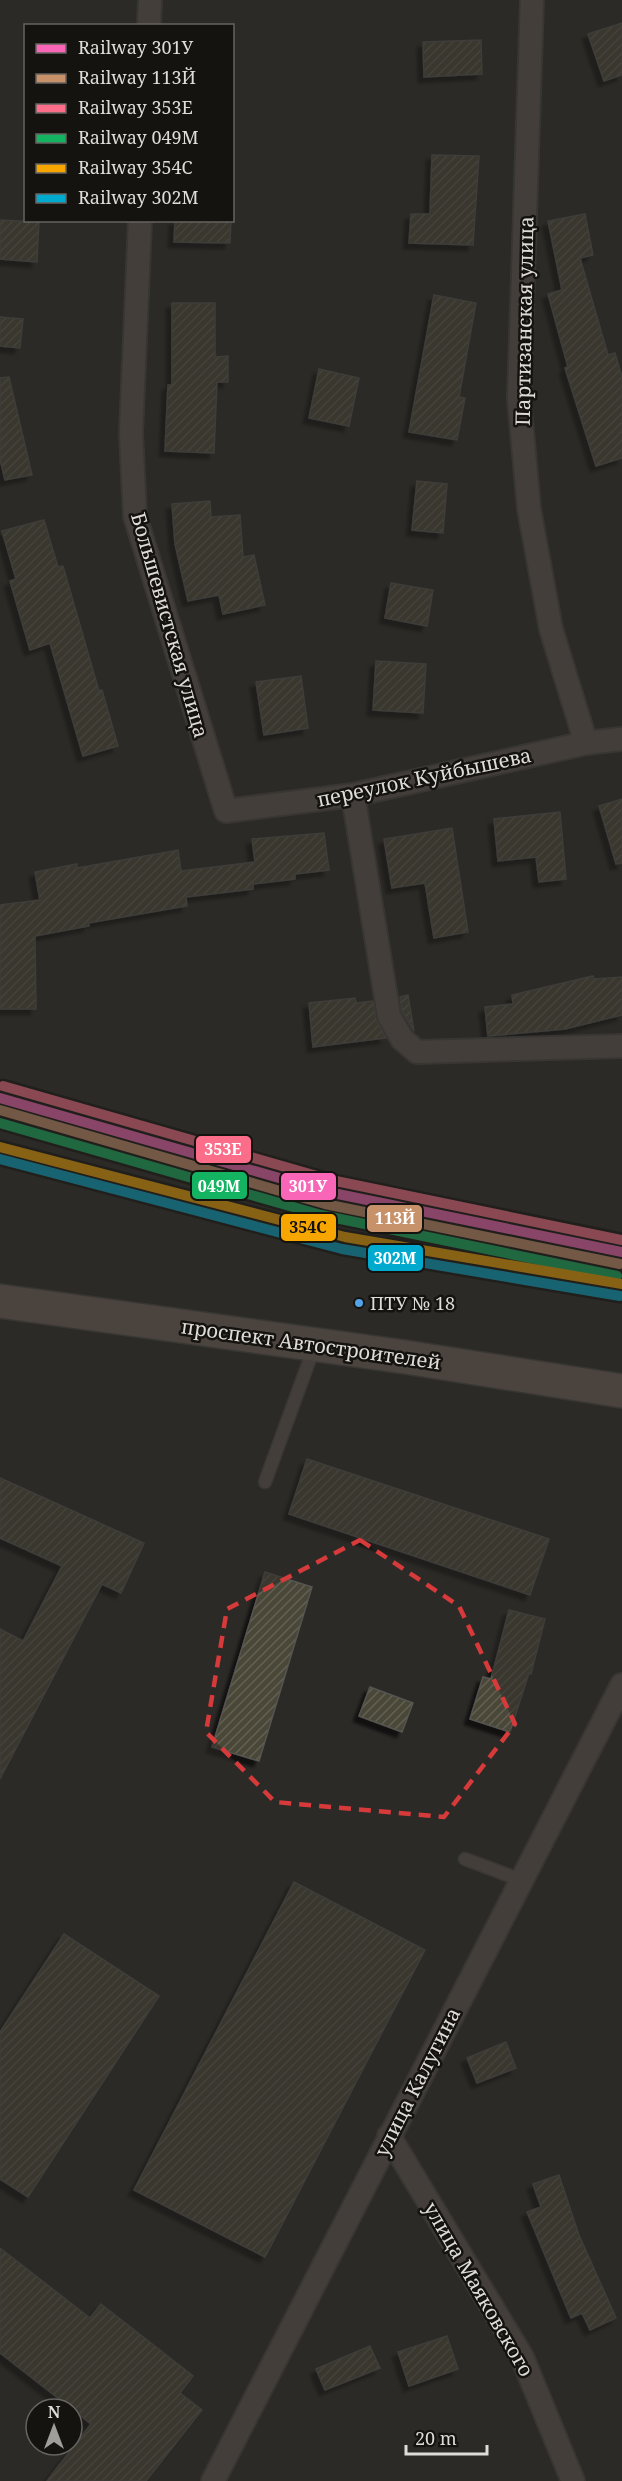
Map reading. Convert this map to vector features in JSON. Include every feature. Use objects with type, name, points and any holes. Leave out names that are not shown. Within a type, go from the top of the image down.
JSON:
[{"type":"highway","name":"проспект Автостроителей","points":[[0,1301],[315,1344],[622,1391]]},
{"type":"street","points":[[149,24],[150,0]]},
{"type":"street","name":"Партизанская улица","points":[[532,0],[519,398],[529,509],[551,629],[586,743]]},
{"type":"street","name":"Большевистская улица","points":[[140,222],[130,433],[135,516],[226,811]]},
{"type":"street","name":"переулок Куйбышева","points":[[226,811],[352,795],[586,743],[622,739]]},
{"type":"street","points":[[352,795],[389,1016],[402,1039],[417,1052],[622,1046]]},
{"type":"street","name":"улица Калугина","points":[[213,2481],[622,1685]]},
{"type":"street","name":"улица Маяковского","points":[[389,2136],[522,2357],[573,2481]]},
{"type":"lane","points":[[265,1482],[315,1344]]},
{"type":"lane","points":[[465,1859],[521,1880]]},
{"type":"highlighted area","points":[[360,1540],[459,1606],[515,1724],[444,1817],[275,1802],[206,1732],[227,1609]]},
{"type":"building","points":[[622,23],[622,75],[604,81],[588,34]]},
{"type":"building","points":[[481,40],[482,74],[424,77],[423,42]]},
{"type":"building","points":[[432,155],[479,156],[473,245],[409,243],[411,214],[430,214]]},
{"type":"building","points":[[585,214],[593,255],[580,258],[608,355],[615,353],[622,377],[622,458],[596,466],[565,368],[568,367],[548,294],[562,290],[548,221]]},
{"type":"building","points":[[0,220],[39,222],[37,262],[0,259]]},
{"type":"building","points":[[175,222],[231,222],[230,243],[174,242]]},
{"type":"building","points":[[434,295],[476,303],[459,397],[465,398],[457,440],[409,432]]},
{"type":"building","points":[[172,303],[215,303],[215,357],[228,356],[228,382],[217,382],[214,453],[165,451],[168,385],[172,385]]},
{"type":"building","points":[[0,317],[23,319],[20,348],[0,346]]},
{"type":"building","points":[[319,369],[359,378],[349,426],[309,418]]},
{"type":"building","points":[[9,377],[32,475],[5,480],[0,459],[0,378]]},
{"type":"building","points":[[417,481],[447,484],[443,533],[412,530]]},
{"type":"building","points":[[210,501],[211,517],[240,515],[243,557],[254,555],[265,605],[223,614],[219,595],[188,601],[175,544],[172,504]]},
{"type":"building","points":[[44,520],[58,567],[63,566],[99,691],[102,690],[118,746],[83,756],[50,643],[30,650],[10,581],[16,579],[2,531]]},
{"type":"building","points":[[391,583],[433,590],[427,626],[385,618]]},
{"type":"building","points":[[376,661],[426,664],[423,713],[373,710]]},
{"type":"building","points":[[301,676],[308,728],[264,735],[256,682]]},
{"type":"building","points":[[622,799],[622,863],[616,864],[599,806]]},
{"type":"building","points":[[560,812],[566,879],[539,882],[536,857],[498,861],[494,819]]},
{"type":"building","points":[[452,828],[468,932],[434,938],[425,883],[392,888],[384,839]]},
{"type":"building","points":[[324,833],[329,870],[295,874],[295,879],[253,884],[253,889],[186,897],[187,906],[88,923],[89,926],[35,936],[36,1009],[0,1009],[0,905],[40,900],[35,872],[77,864],[77,868],[178,850],[181,871],[255,862],[252,839]]},
{"type":"building","points":[[593,976],[594,979],[622,977],[622,1015],[565,1029],[488,1036],[485,1007],[513,1004],[512,995]]},
{"type":"building","points":[[408,995],[414,1031],[402,1011],[400,997]]},
{"type":"building","points":[[355,998],[356,1003],[373,1001],[377,1022],[386,1038],[313,1047],[309,1003]]},
{"type":"building","points":[[307,1459],[549,1539],[530,1595],[289,1514]]},
{"type":"building","points":[[0,1478],[144,1543],[121,1593],[102,1584],[0,1779],[0,1629],[23,1641],[62,1566],[0,1538]]},
{"type":"building","points":[[265,1572],[312,1587],[259,1761],[212,1747]]},
{"type":"building","points":[[509,1610],[545,1619],[531,1674],[529,1673],[510,1732],[470,1719],[483,1677],[491,1679]]},
{"type":"building","points":[[370,1687],[413,1703],[402,1732],[359,1716]]},
{"type":"building","points":[[294,1882],[425,1950],[265,2257],[134,2190]]},
{"type":"building","points":[[64,1934],[159,1996],[28,2197],[0,2179],[0,2032]]},
{"type":"building","points":[[506,2042],[516,2068],[477,2083],[467,2058]]},
{"type":"building","points":[[559,2175],[579,2235],[616,2318],[590,2330],[582,2313],[571,2318],[527,2212],[541,2207],[533,2184]]},
{"type":"building","points":[[0,2248],[90,2318],[101,2304],[193,2376],[180,2393],[202,2410],[146,2481],[47,2481],[66,2457],[84,2457],[84,2433],[91,2424],[84,2419],[84,2397],[56,2397],[0,2353]]},
{"type":"building","points":[[447,2336],[458,2369],[409,2386],[398,2352]]},
{"type":"building","points":[[370,2346],[380,2368],[325,2390],[316,2369]]},
{"type":"rail line","name":"353Е","points":[[3,1086],[331,1180],[622,1240]]},
{"type":"rail line","name":"301У","points":[[0,1098],[328,1192],[622,1252]]},
{"type":"rail line","name":"113Й","points":[[0,1110],[325,1204],[620,1264]]},
{"type":"rail line","name":"049М","points":[[0,1123],[321,1215],[617,1276]]},
{"type":"rail line","name":"354С","points":[[0,1147],[345,1237],[622,1284]]},
{"type":"rail line","name":"302М","points":[[0,1159],[342,1249],[620,1296]]},
{"type":"place","name":"ПТУ № 18","points":[[359,1303]]}]
